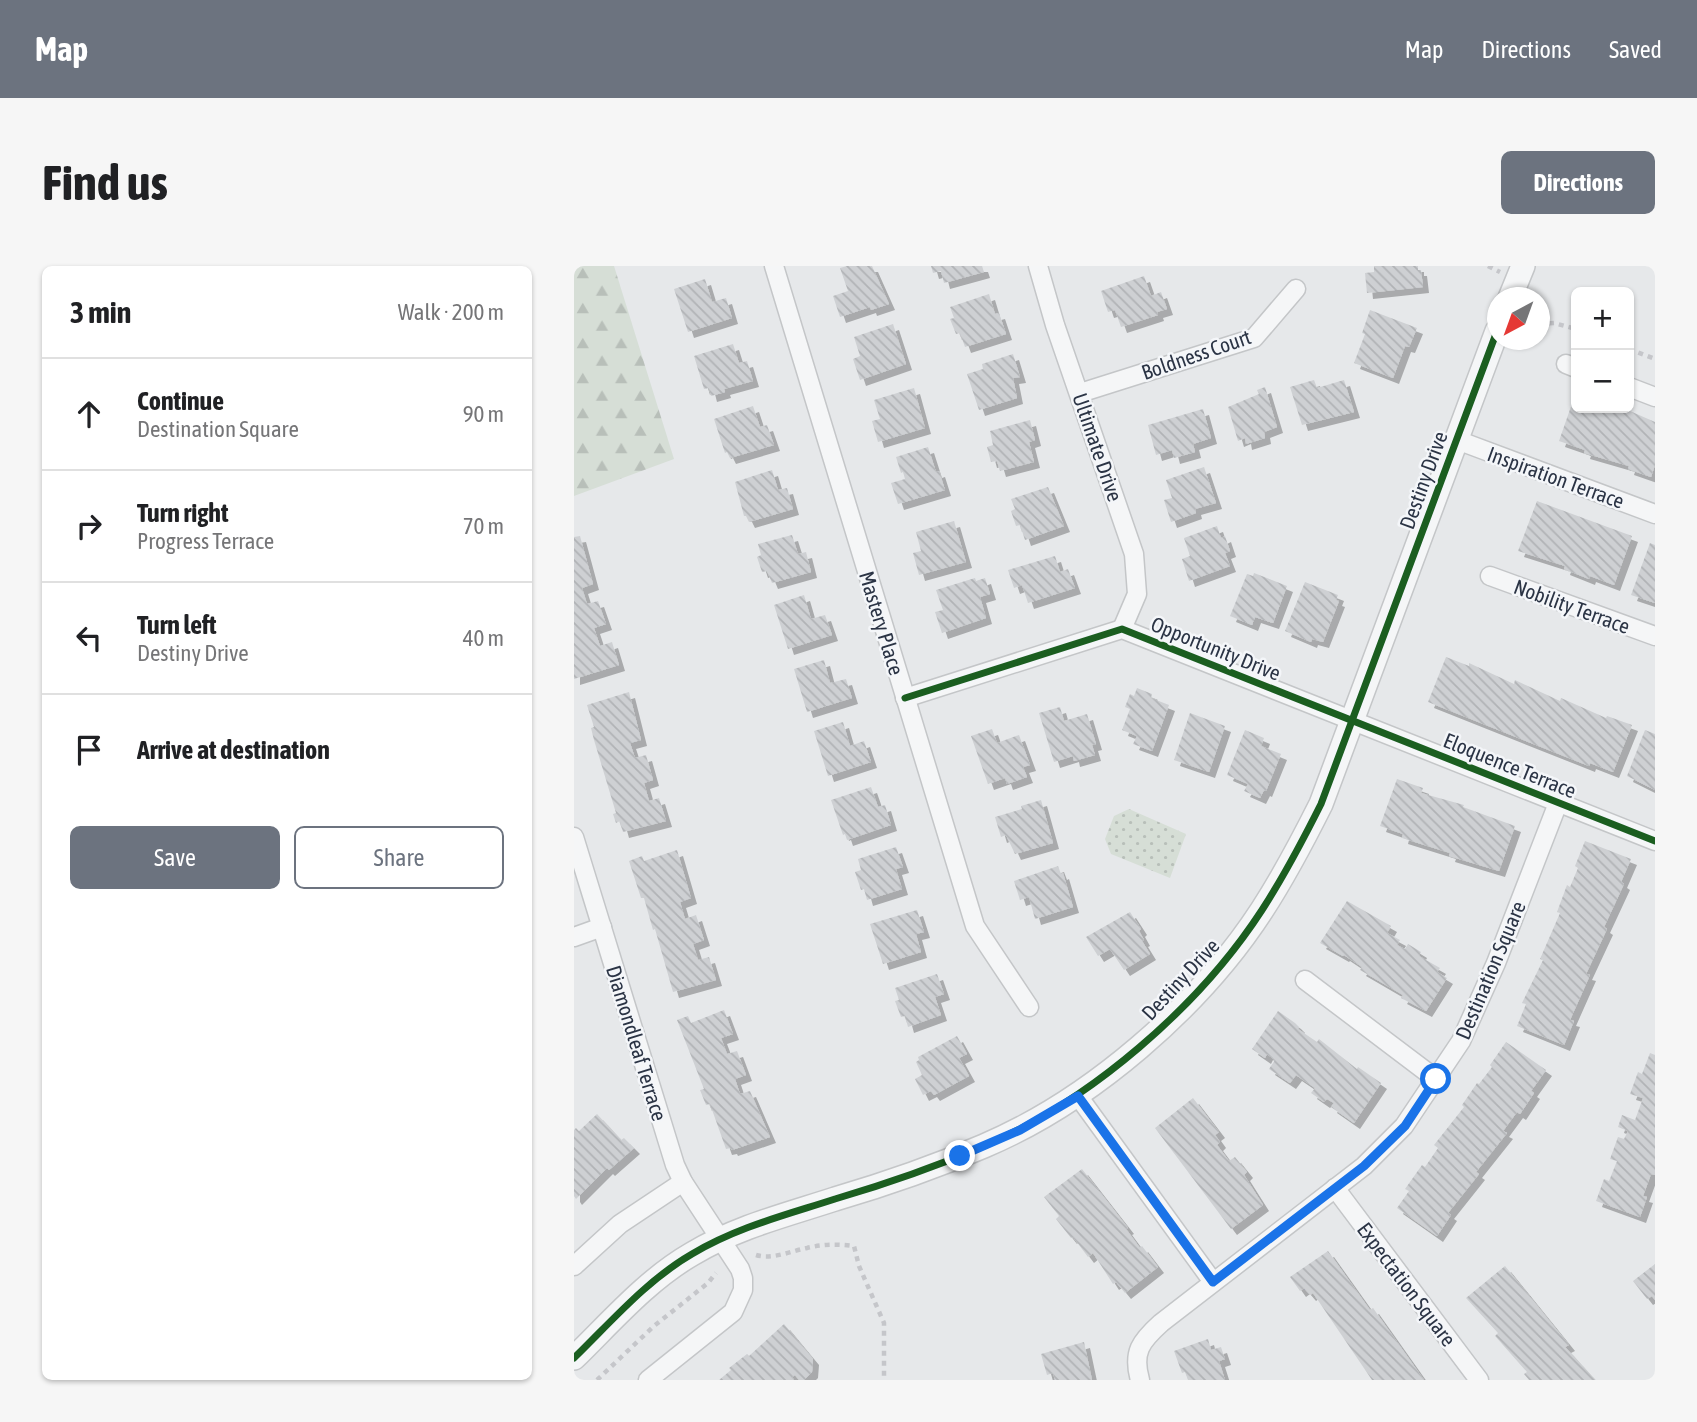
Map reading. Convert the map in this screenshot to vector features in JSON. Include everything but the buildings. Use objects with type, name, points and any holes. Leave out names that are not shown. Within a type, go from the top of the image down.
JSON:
[{"type":"street","name":"Mastery Place","points":[[774,266],[975,926],[1028,1007]]},
{"type":"street","name":"Ultimate Drive","points":[[1038,266],[1055,324],[1134,554],[1137,594],[1122,629]]},
{"type":"street","points":[[1514,287],[1523,266]]},
{"type":"street","name":"Boldness Court","points":[[1080,393],[1254,338],[1296,289]]},
{"type":"street","name":"Destiny Drive","points":[[574,1358],[663,1274],[721,1239],[757,1223],[941,1164],[1020,1130],[1078,1096],[1132,1053],[1179,1009],[1218,967],[1261,912],[1293,859],[1321,804],[1490,350]]},
{"type":"street","points":[[1634,389],[1655,397]]},
{"type":"street","name":"Inspiration Terrace","points":[[1457,440],[1655,514]]},
{"type":"street","name":"Nobility Terrace","points":[[1490,576],[1655,636]]},
{"type":"street","name":"Opportunity Drive","points":[[905,698],[1122,629],[1352,722]]},
{"type":"street","name":"Eloquence Terrace","points":[[1352,722],[1655,841]]},
{"type":"street","name":"Destination Square","points":[[1140,1380],[1136,1365],[1142,1340],[1364,1166],[1405,1126],[1461,1041],[1496,963],[1558,803]]},
{"type":"street","name":"Diamondleaf Terrace","points":[[574,837],[669,1150],[683,1182],[743,1278],[739,1302],[724,1322],[648,1380]]},
{"type":"street","points":[[574,937],[602,927]]},
{"type":"street","points":[[1304,981],[1436,1079]]},
{"type":"street","points":[[1078,1096],[1213,1282]]},
{"type":"street","points":[[574,1266],[620,1224],[683,1182]]},
{"type":"street","name":"Expectation Square","points":[[1335,1188],[1479,1380]]},
{"type":"path","points":[[1550,323],[1571,328]]},
{"type":"path","points":[[1632,350],[1655,359]]},
{"type":"path","points":[[756,1255],[765,1258],[809,1247],[854,1246],[859,1266],[884,1323],[884,1380]]},
{"type":"path","points":[[597,1380],[653,1326],[708,1283],[716,1273]]},
{"type":"green space","points":[[574,266],[614,266],[674,459],[574,496]]},
{"type":"green space","points":[[1129,809],[1186,834],[1170,878],[1111,854],[1105,839],[1114,816]]},
{"type":"cycle path","points":[[574,1358],[660,1276],[692,1254],[726,1236],[947,1161],[1024,1127],[1063,1104],[1139,1048],[1207,981],[1262,910],[1321,804],[1490,350]]},
{"type":"cycle path","points":[[905,698],[1122,629],[1655,841]]},
{"type":"route","points":[[960,1156],[1020,1130],[1078,1096],[1213,1282],[1364,1166],[1405,1126],[1436,1079]]}]
